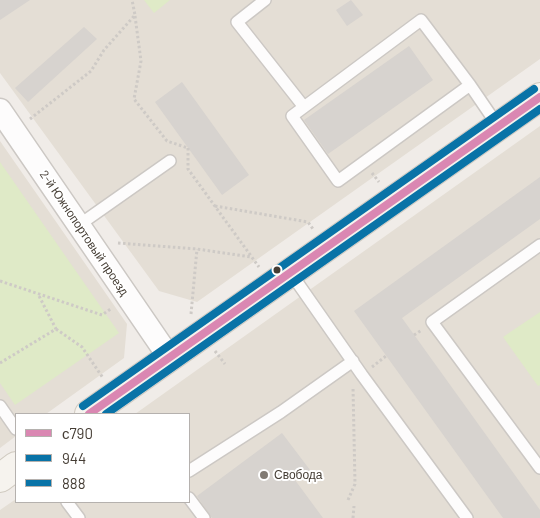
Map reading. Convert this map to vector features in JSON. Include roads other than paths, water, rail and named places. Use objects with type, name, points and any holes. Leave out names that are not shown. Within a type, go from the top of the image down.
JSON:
[{"type":"main road","points":[[90,413],[540,97]]},
{"type":"main road","points":[[0,478],[15,467]]},
{"type":"street","name":"2-й Южнопортовый проезд","points":[[0,110],[169,357]]},
{"type":"lane","points":[[266,0],[237,22],[304,107]]},
{"type":"lane","points":[[470,85],[338,181],[292,116],[422,20],[470,85],[498,126]]},
{"type":"lane","points":[[78,225],[170,160]]},
{"type":"lane","points":[[540,245],[432,322],[540,468]]},
{"type":"lane","points":[[290,272],[467,518]]},
{"type":"lane","points":[[190,470],[281,412],[353,361]]},
{"type":"lane","points":[[0,406],[15,428]]},
{"type":"lane","points":[[190,499],[204,518]]},
{"type":"lane","points":[[69,503],[79,518]]},
{"type":"place","name":"Свобода","points":[[264,475]]}]
